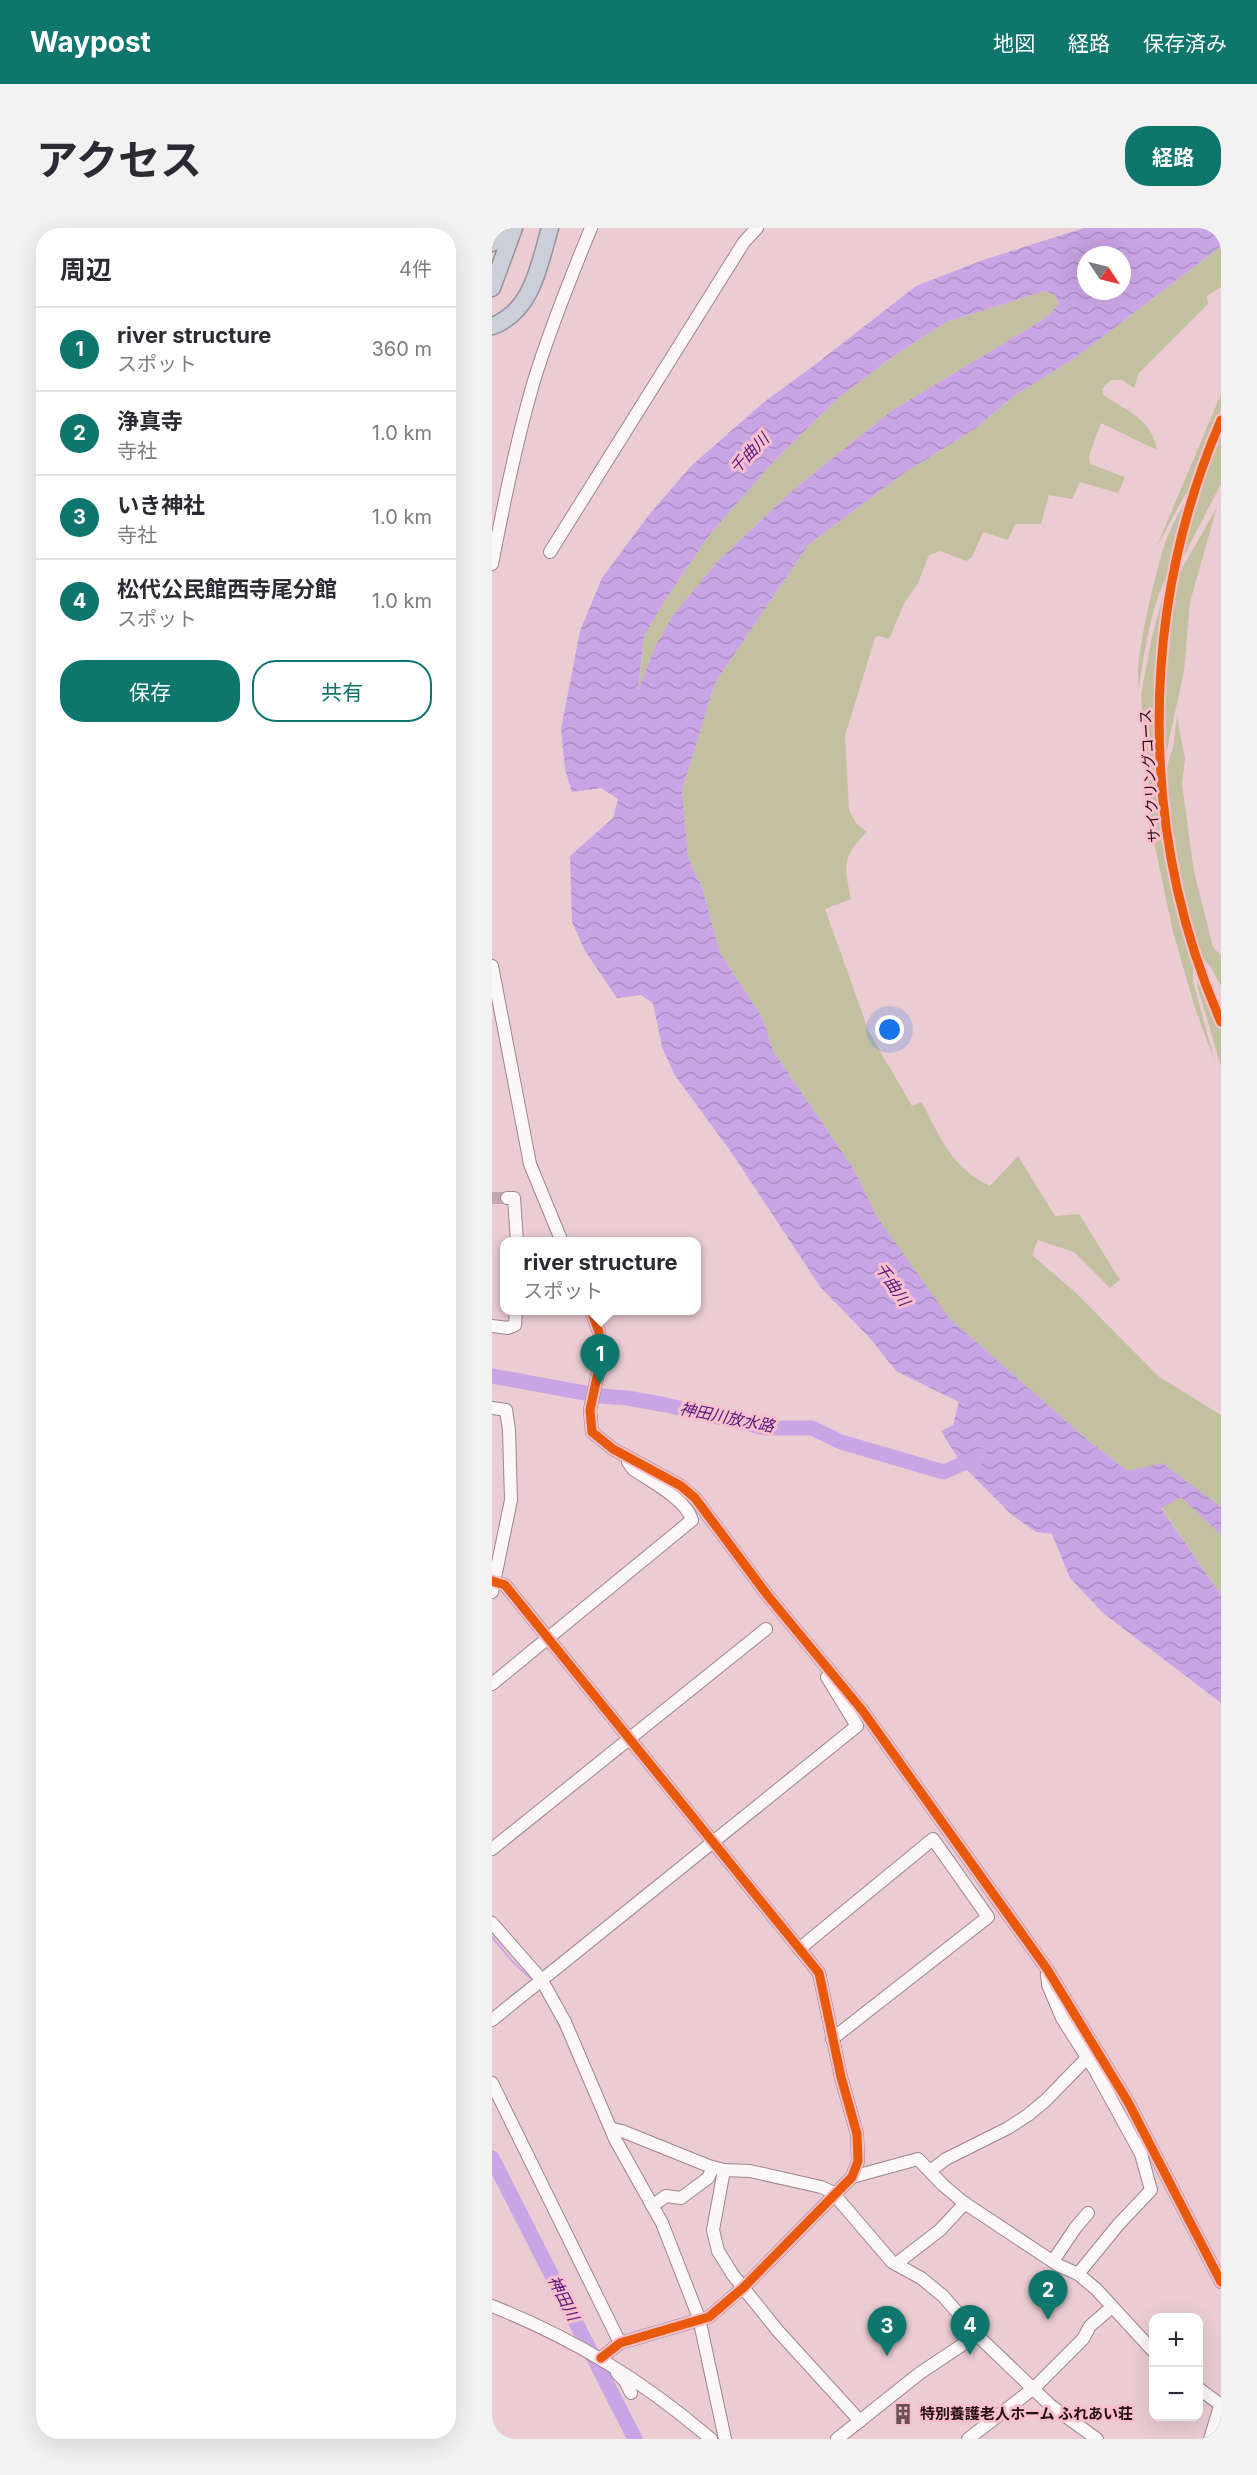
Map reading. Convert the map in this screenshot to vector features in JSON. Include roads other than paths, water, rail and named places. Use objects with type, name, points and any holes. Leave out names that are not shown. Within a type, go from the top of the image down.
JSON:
[{"type":"highway","points":[[492,243],[498,228]]},
{"type":"highway","points":[[492,288],[514,228]]},
{"type":"highway","points":[[493,326],[511,317],[524,302],[535,279],[550,228]]},
{"type":"street","points":[[492,564],[504,499],[534,383],[561,304],[591,228]]},
{"type":"street","points":[[550,552],[744,242],[757,228]]},
{"type":"street","points":[[492,966],[530,1164],[560,1237]]},
{"type":"street","points":[[507,1198],[514,1198],[518,1237]]},
{"type":"street","points":[[492,1326],[508,1328],[515,1325],[516,1315]]},
{"type":"street","points":[[593,1315],[599,1332],[600,1363],[590,1410],[594,1436],[681,1486],[695,1498],[768,1596],[895,1754],[1047,1969],[1128,2102],[1221,2282]]},
{"type":"street","points":[[492,1408],[506,1410],[509,1430],[511,1500],[492,1585],[505,1584],[819,1973],[832,2039],[857,2134],[858,2161],[852,2178]]},
{"type":"street","points":[[492,1684],[546,1637],[692,1520],[689,1512],[681,1503],[633,1470],[624,1455]]},
{"type":"street","points":[[492,1849],[766,1629]]},
{"type":"street","points":[[492,2020],[857,1725],[830,1683],[822,1662]]},
{"type":"street","points":[[799,1949],[933,1839],[988,1917],[832,2039]]},
{"type":"street","points":[[492,1923],[541,1979],[565,2022],[613,2129],[615,2139],[662,2223],[699,2318],[725,2439]]},
{"type":"street","points":[[1047,1969],[1048,1985],[1062,2018],[1095,2070],[1141,2154],[1151,2190],[1118,2225],[1078,2274]]},
{"type":"street","points":[[930,2171],[974,2143],[1008,2128],[1028,2115],[1086,2059]]},
{"type":"street","points":[[492,2083],[620,2343]]},
{"type":"street","points":[[613,2129],[719,2169],[750,2171],[821,2187],[835,2194],[896,2264],[921,2277],[943,2296],[977,2335],[1050,2405],[1097,2439]]},
{"type":"street","points":[[602,2358],[620,2343],[708,2317],[744,2287],[852,2178],[918,2159],[943,2186],[965,2203],[1053,2261],[1078,2274],[1096,2289],[1149,2347]]},
{"type":"street","points":[[652,2205],[666,2196],[681,2198],[719,2169]]},
{"type":"street","points":[[719,2169],[714,2212],[714,2241],[733,2275],[778,2331],[860,2421]]},
{"type":"street","points":[[896,2264],[940,2230],[965,2203]]},
{"type":"street","points":[[1053,2261],[1088,2213]]},
{"type":"street","points":[[492,2306],[602,2358],[660,2397],[711,2439]]},
{"type":"street","points":[[968,2439],[1034,2388],[1083,2339],[1090,2326],[1112,2307]]},
{"type":"street","points":[[837,2439],[920,2373],[977,2335]]},
{"type":"street","points":[[602,2358],[625,2380],[631,2393]]},
{"type":"street","points":[[1203,2391],[1221,2404],[1210,2439]]},
{"type":"water","name":"千曲川","points":[[1084,228],[1221,228],[1221,246],[1075,358],[1015,395],[976,428],[901,475],[808,545],[715,683],[682,790],[688,857],[703,890],[720,953],[763,1019],[773,1051],[853,1168],[877,1217],[949,1318],[1090,1442],[1128,1471],[1162,1463],[1221,1507],[1221,1535],[1181,1497],[1161,1508],[1221,1595],[1221,1703],[1103,1613],[1070,1578],[1052,1534],[1036,1532],[1012,1515],[962,1465],[941,1431],[953,1425],[959,1402],[896,1371],[869,1337],[821,1288],[731,1152],[674,1074],[662,1047],[653,1003],[641,995],[617,998],[585,951],[572,922],[570,856],[613,818],[618,799],[601,788],[572,792],[565,769],[561,729],[580,631],[602,578],[648,516],[691,466],[764,402],[916,286],[983,260]],"holes":[[[1045,291],[1055,295],[1059,304],[1044,319],[891,411],[792,491],[717,562],[673,615],[655,647],[638,691],[644,636],[663,603],[710,534],[775,460],[837,399],[888,360],[946,322]]]},
{"type":"waterway","name":"神田川放水路","points":[[492,1376],[601,1396],[666,1405],[766,1428],[812,1428],[841,1442],[944,1472],[980,1456]]},
{"type":"waterway","points":[[492,1937],[530,1978]]},
{"type":"waterway","points":[[550,2007],[564,2034]]},
{"type":"waterway","name":"神田川","points":[[492,2158],[635,2439]]},
{"type":"waterway","points":[[703,2365],[706,2380]]},
{"type":"tunnel","points":[[492,1198],[507,1198]]},
{"type":"place","name":"river structure","points":[[600,1384]]},
{"type":"place","name":"浄真寺","points":[[1048,2320]]},
{"type":"place","name":"松代公民館西寺尾分館","points":[[970,2355]]},
{"type":"place","name":"いき神社","points":[[887,2356]]},
{"type":"place","name":"特別養護老人ホーム ふれあい荘","points":[[903,2414]]}]
